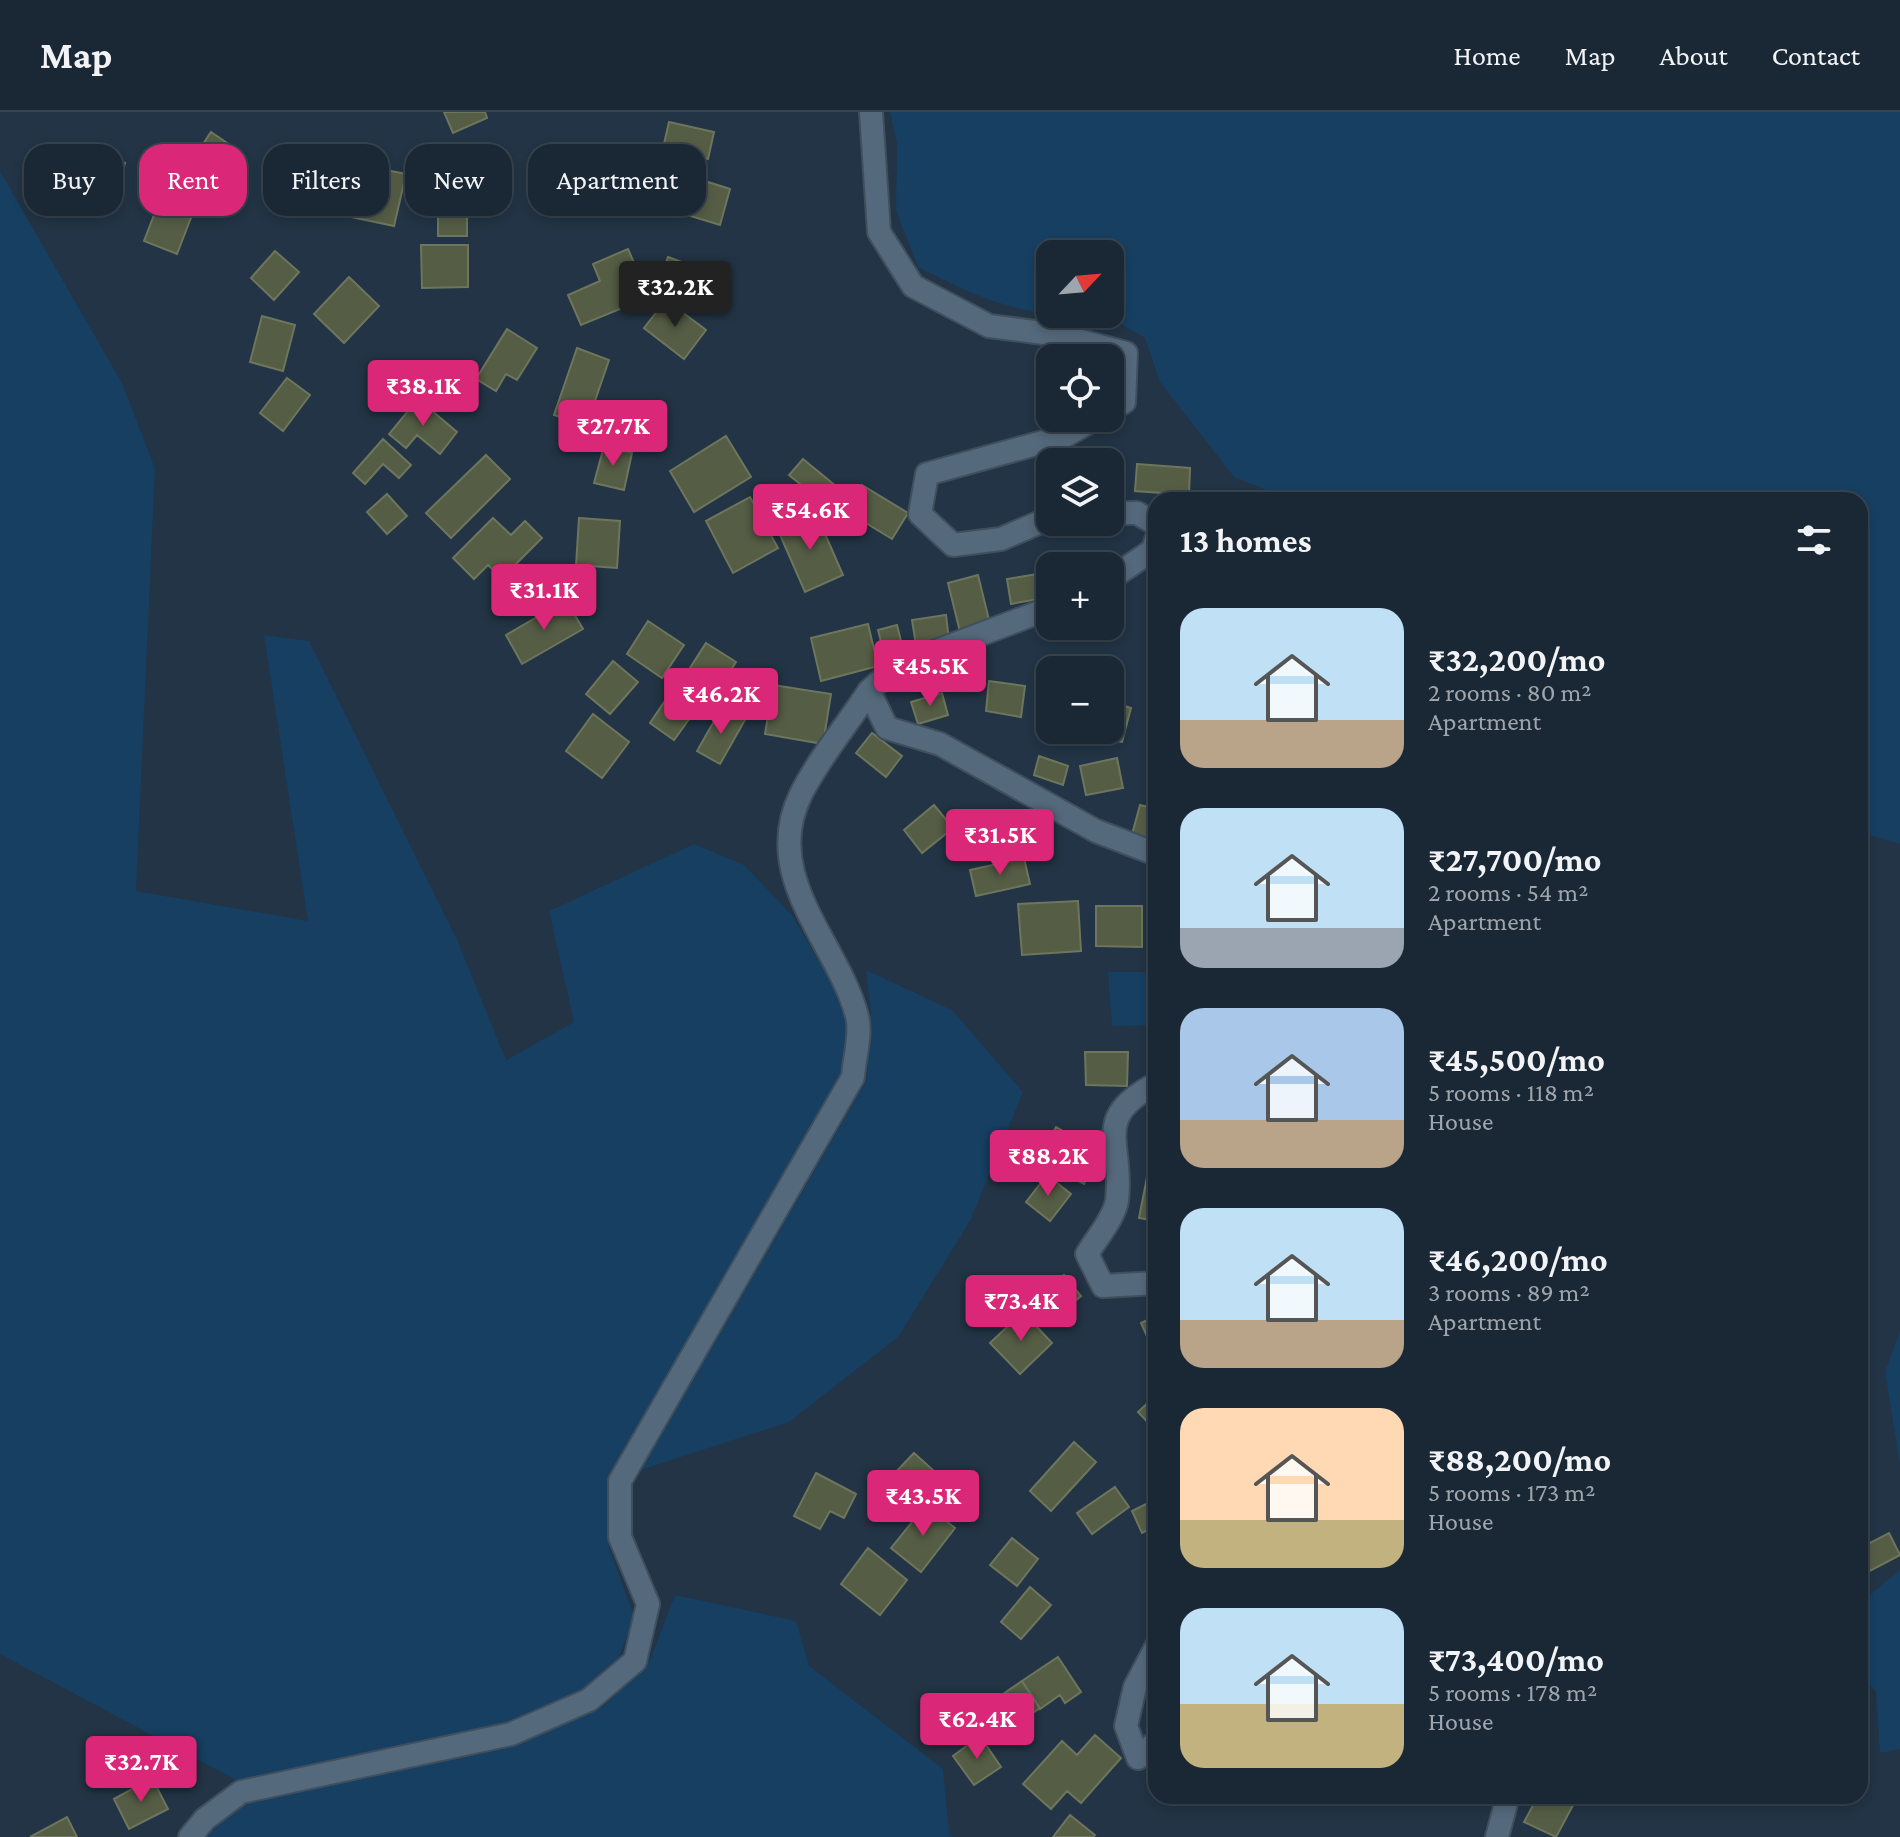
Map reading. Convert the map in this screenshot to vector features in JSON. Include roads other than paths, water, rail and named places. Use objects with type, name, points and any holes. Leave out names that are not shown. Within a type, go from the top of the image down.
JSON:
[{"type":"street","points":[[871,112],[879,232],[913,286],[989,326],[1059,335],[1092,344]]},
{"type":"street","points":[[1124,352],[1124,402]]},
{"type":"street","points":[[1036,524],[1001,539],[953,545],[920,514],[927,474],[1072,432]]},
{"type":"street","points":[[1124,513],[1137,513],[1148,519]]},
{"type":"street","points":[[1124,570],[1148,553]]},
{"type":"street","points":[[190,1837],[205,1819],[241,1792],[511,1734],[589,1700],[635,1661],[648,1604],[620,1537],[620,1481],[853,1077],[859,1019],[840,968],[804,910],[787,850],[800,795],[869,691],[897,666],[1036,613]]},
{"type":"street","points":[[869,691],[887,728],[940,744],[1096,831],[1148,851]]},
{"type":"street","points":[[1148,1088],[1130,1097],[1114,1121],[1117,1202],[1087,1254],[1103,1286],[1148,1283]]},
{"type":"street","points":[[1148,1662],[1135,1687],[1126,1726],[1138,1758],[1148,1749]]},
{"type":"street","points":[[1497,1837],[1506,1804]]}]
